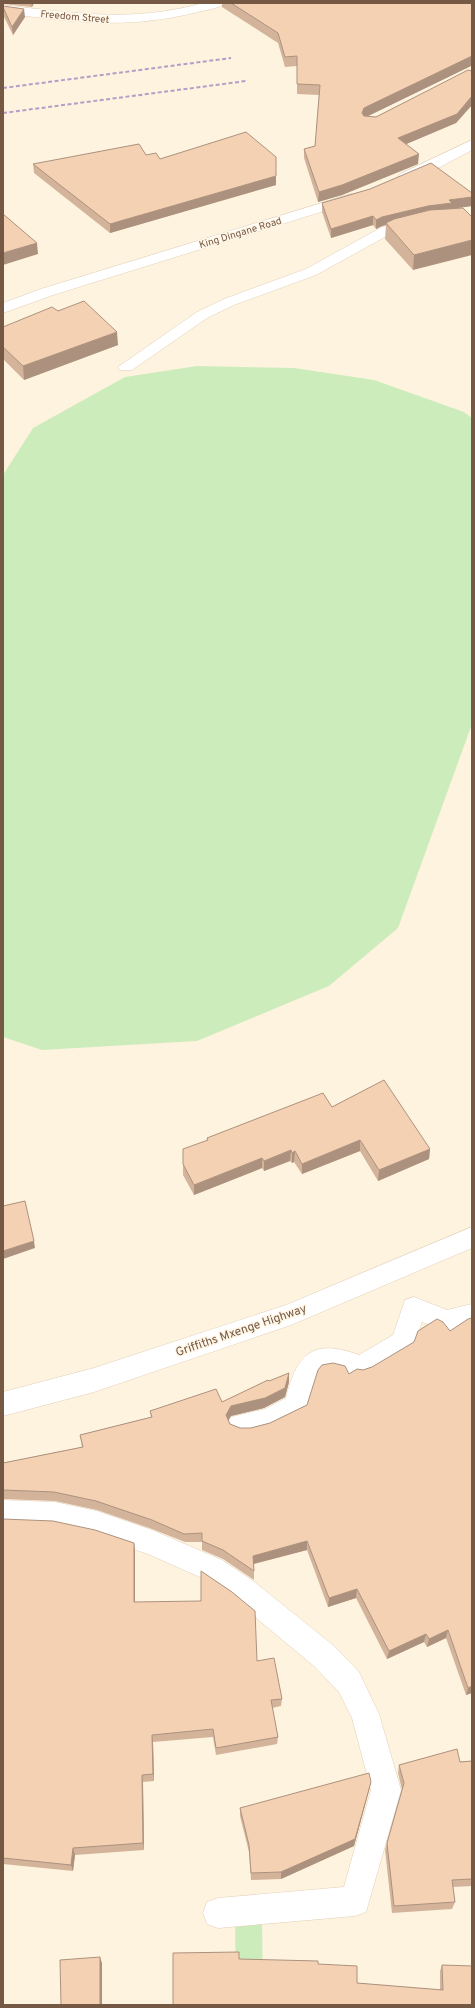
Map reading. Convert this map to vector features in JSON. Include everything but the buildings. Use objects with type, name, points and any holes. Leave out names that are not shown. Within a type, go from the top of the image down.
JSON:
[{"type":"street","name":"Freedom Street","points":[[3,9],[85,19],[109,20],[142,18],[191,11],[217,3]]},
{"type":"street","points":[[390,184],[435,164],[472,144]]},
{"type":"street","name":"King Dingane Road","points":[[3,308],[47,292],[362,194]]},
{"type":"street","name":"Griffiths Mxenge Highway","points":[[3,1404],[94,1380],[291,1314],[472,1237]]},
{"type":"street","points":[[240,1425],[269,1420],[297,1405],[307,1370],[320,1360],[342,1359],[361,1367],[404,1342],[414,1308],[447,1321],[472,1315]]},
{"type":"street","points":[[3,1513],[55,1515],[97,1524],[152,1543],[212,1569],[243,1590],[324,1656],[349,1682],[365,1714],[386,1790],[355,1901],[218,1913]]},
{"type":"lane","points":[[126,367],[202,315],[230,302],[311,272],[386,230],[428,220]]},
{"type":"green space","points":[[197,366],[294,368],[374,380],[464,412],[472,418],[472,724],[398,928],[329,986],[197,1041],[42,1050],[3,1037],[3,475],[33,428],[125,377]]},
{"type":"green space","points":[[235,1915],[262,1915],[263,2005],[236,2005]]},
{"type":"railway","points":[[3,88],[231,58]]},
{"type":"railway","points":[[3,113],[246,81]]}]
